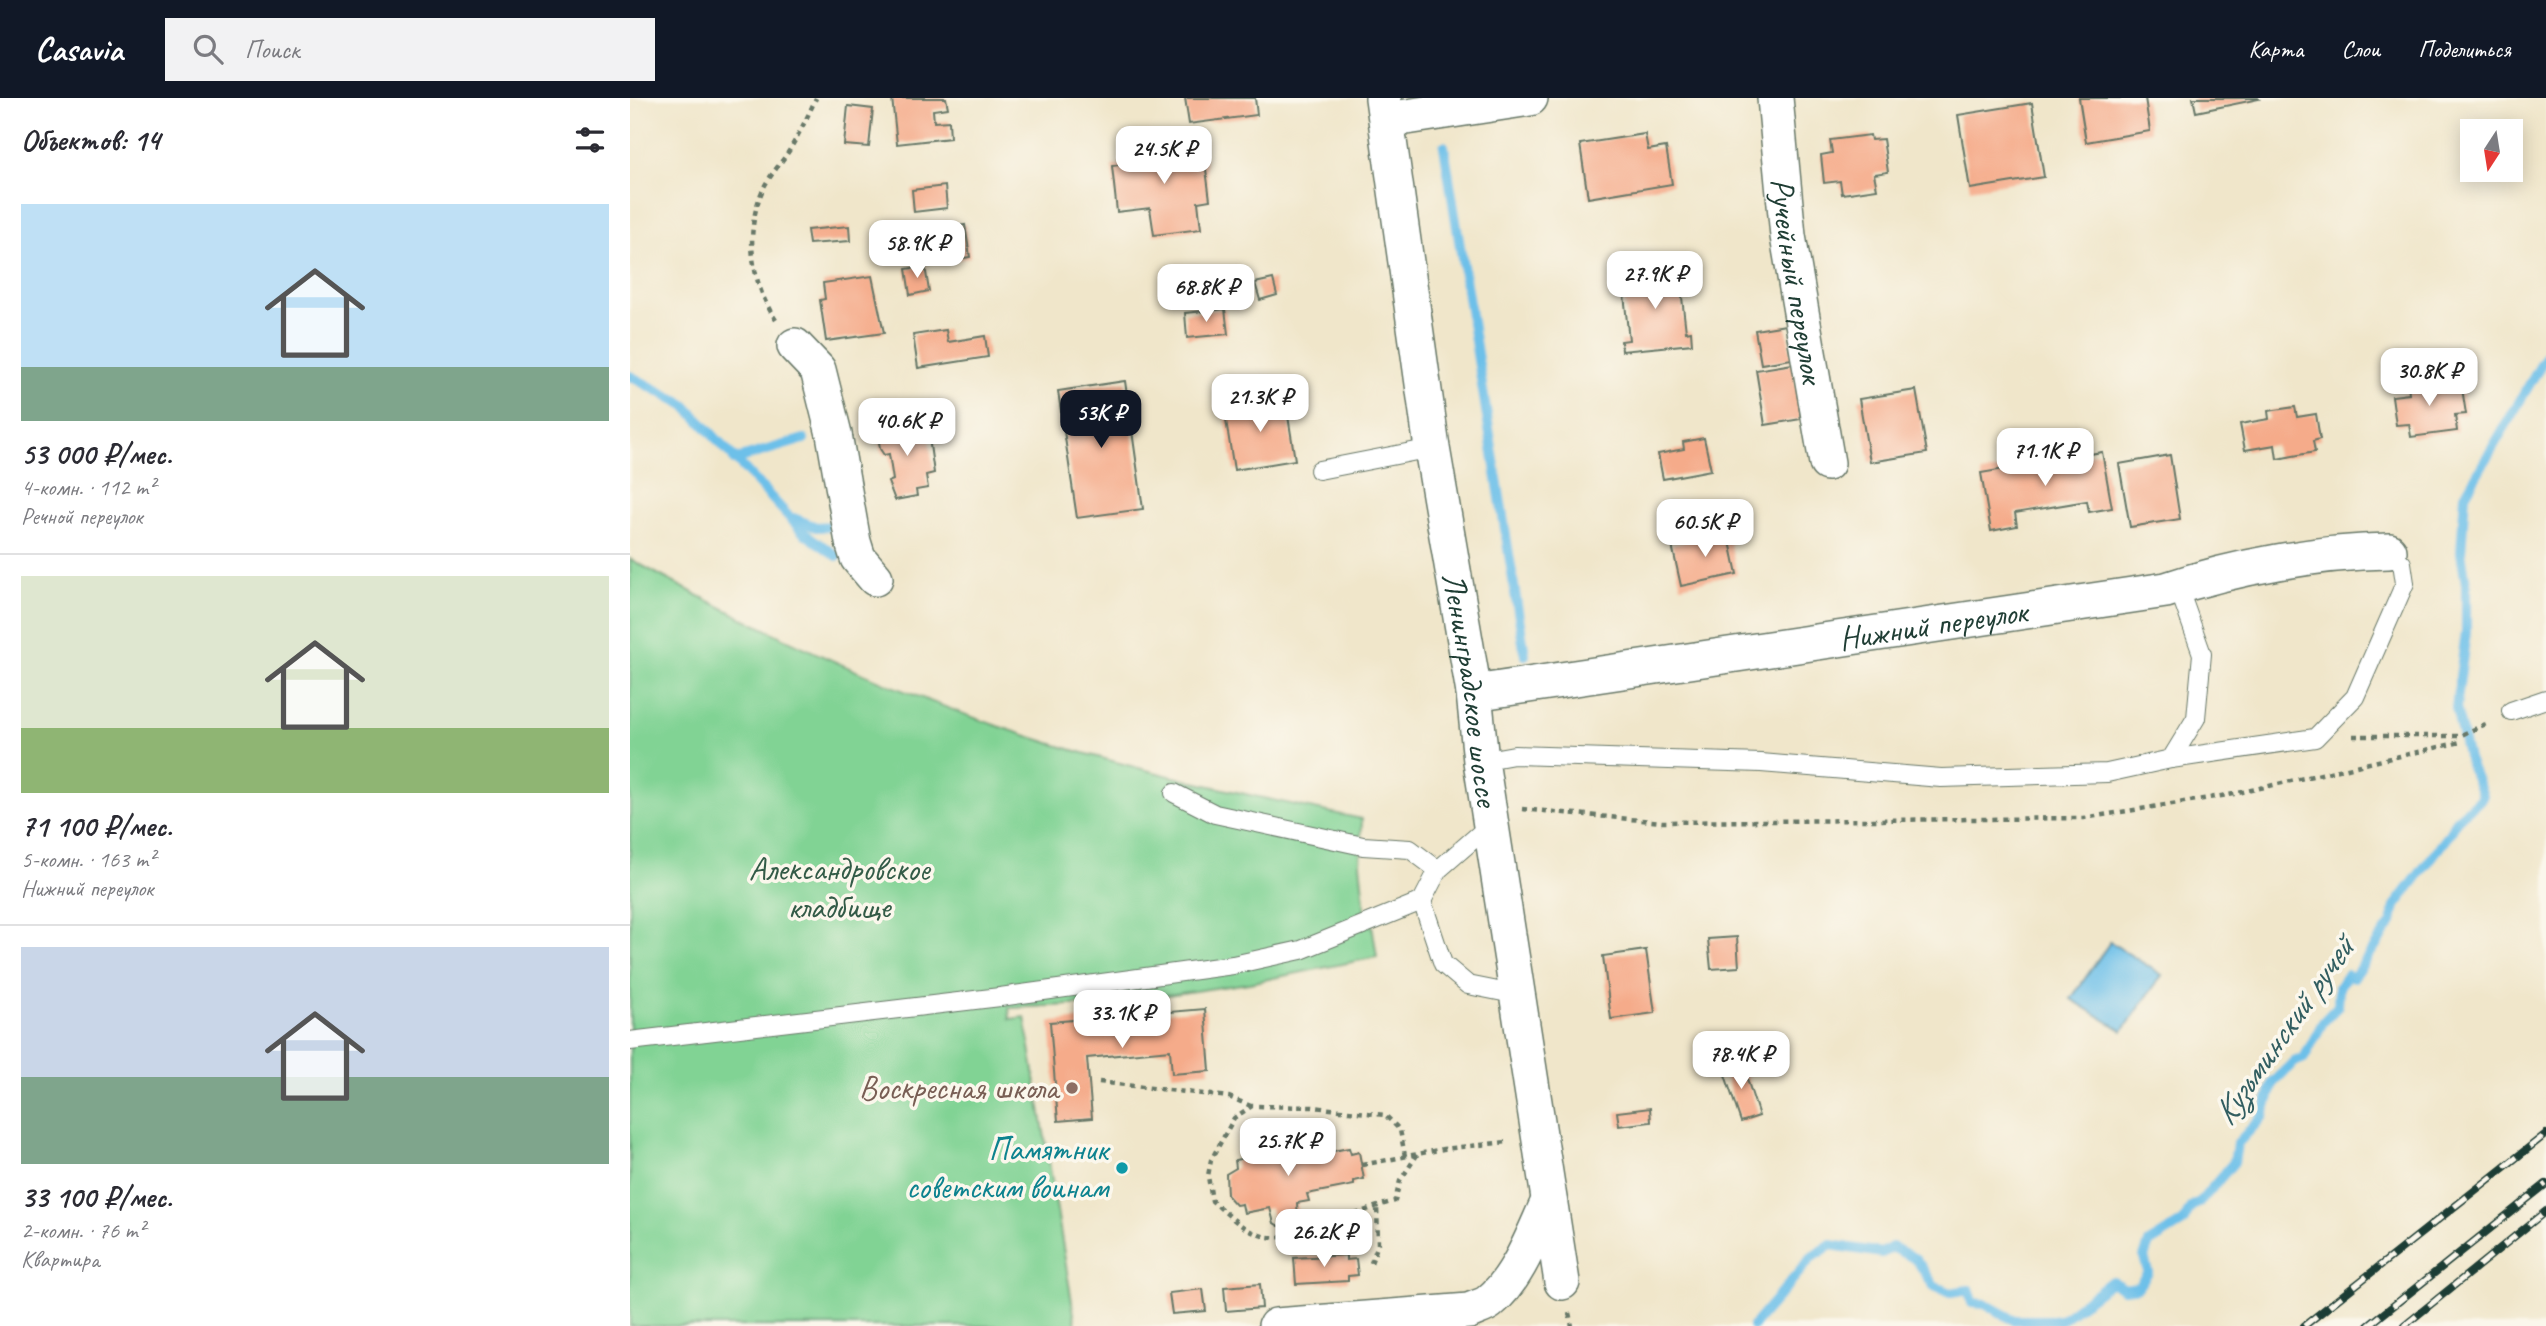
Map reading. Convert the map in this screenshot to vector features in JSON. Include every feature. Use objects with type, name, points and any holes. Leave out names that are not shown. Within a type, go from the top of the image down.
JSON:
[{"type":"street","points":[[1385,109],[1530,98]]},
{"type":"street","name":"Ручейный переулок","points":[[1775,98],[1788,236],[1827,463]]},
{"type":"street","name":"Ленинградское шоссе","points":[[1385,109],[1432,448],[1474,693],[1481,761],[1562,1282]]},
{"type":"street","points":[[795,346],[818,370],[834,435],[853,542],[858,558],[875,578]]},
{"type":"street","name":"Нижний переулок","points":[[1474,693],[2166,590],[2197,579],[2346,552],[2389,551]]},
{"type":"street","points":[[1276,1326],[1351,1319],[1439,1316],[1479,1307],[1489,1302],[1504,1285],[1522,1257],[1549,1201]]},
{"type":"lane","points":[[1319,470],[1432,448]]},
{"type":"lane","points":[[1481,761],[1514,755],[1761,763],[1941,778],[2107,773],[2171,759],[2315,738],[2355,697],[2405,583],[2402,564],[2389,551]]},
{"type":"lane","points":[[2166,590],[2182,598],[2202,654],[2196,718],[2171,759]]},
{"type":"lane","points":[[2511,711],[2546,699]]},
{"type":"lane","points":[[1174,793],[1215,814],[1363,846],[1410,849],[1438,870]]},
{"type":"lane","points":[[630,1041],[1000,997],[1233,965],[1301,950],[1422,901],[1438,870],[1491,824]]},
{"type":"lane","points":[[1422,901],[1443,964],[1468,985],[1518,995]]},
{"type":"path","points":[[795,346],[764,302],[751,252],[755,211],[765,185],[788,153],[816,98]]},
{"type":"path","points":[[2315,738],[2459,736],[2468,733]]},
{"type":"path","points":[[1099,1082],[1229,1097],[1252,1106],[1313,1107],[1385,1115],[1400,1130],[1405,1156]]},
{"type":"path","points":[[1252,1106],[1234,1118],[1211,1160],[1209,1176],[1212,1201],[1247,1229],[1267,1237],[1289,1236],[1395,1200],[1400,1181],[1418,1155]]},
{"type":"path","points":[[1362,1165],[1405,1156],[1540,1139]]},
{"type":"path","points":[[1371,1263],[1378,1244],[1377,1205]]},
{"type":"green space","name":"Александровское кладбище","points":[[630,559],[784,638],[944,707],[1053,744],[1168,776],[1362,819],[1360,863],[1365,912],[1370,911],[1377,957],[1249,983],[1113,1003],[1009,1008],[1010,1019],[1025,1017],[1076,1326],[630,1326]]},
{"type":"water","points":[[2110,942],[2162,975],[2123,1031],[2071,999]]},
{"type":"building","points":[[892,98],[946,98],[948,108],[933,110],[934,122],[949,121],[950,138],[897,144]]},
{"type":"building","points":[[1185,98],[1255,98],[1257,115],[1189,124]]},
{"type":"building","points":[[2079,98],[2145,98],[2150,131],[2086,142]]},
{"type":"building","points":[[2193,98],[2258,98],[2259,99],[2196,112]]},
{"type":"building","points":[[2032,103],[2044,177],[1970,189],[1958,115]]},
{"type":"building","points":[[848,106],[873,109],[869,147],[844,145]]},
{"type":"building","points":[[1645,134],[1648,150],[1666,147],[1672,184],[1588,198],[1580,144]]},
{"type":"building","points":[[1870,135],[1871,140],[1883,139],[1888,172],[1874,174],[1877,189],[1842,194],[1840,181],[1824,183],[1821,155],[1832,153],[1830,140]]},
{"type":"building","points":[[1181,139],[1183,157],[1204,154],[1210,200],[1198,202],[1201,229],[1154,235],[1150,208],[1117,212],[1112,166],[1137,162],[1135,145]]},
{"type":"building","points":[[945,186],[947,208],[914,212],[912,190]]},
{"type":"building","points":[[965,225],[970,257],[952,260],[947,228]]},
{"type":"building","points":[[849,226],[850,241],[809,244],[807,230]]},
{"type":"building","points":[[925,266],[929,291],[910,295],[906,269]]},
{"type":"building","points":[[1679,271],[1686,332],[1691,331],[1692,344],[1622,351],[1621,341],[1629,340],[1622,276]]},
{"type":"building","points":[[872,276],[884,333],[826,341],[820,300],[825,299],[823,283]]},
{"type":"building","points":[[1273,279],[1277,295],[1260,300],[1255,283]]},
{"type":"building","points":[[1225,309],[1228,334],[1187,338],[1185,313]]},
{"type":"building","points":[[1786,325],[1792,359],[1761,364],[1755,330]]},
{"type":"building","points":[[946,330],[948,342],[985,336],[988,357],[918,368],[913,335]]},
{"type":"building","points":[[1793,364],[1801,419],[1765,425],[1756,370]]},
{"type":"building","points":[[2446,378],[2447,390],[2462,388],[2466,414],[2455,415],[2457,431],[2411,437],[2409,424],[2396,425],[2392,396],[2409,394],[2408,382]]},
{"type":"building","points":[[1125,381],[1143,509],[1077,518],[1058,391]]},
{"type":"building","points":[[1916,390],[1927,453],[1870,462],[1859,399]]},
{"type":"building","points":[[1285,397],[1295,460],[1234,470],[1224,408]]},
{"type":"building","points":[[2295,407],[2297,417],[2316,414],[2320,439],[2313,441],[2315,452],[2277,459],[2275,445],[2245,450],[2240,424],[2269,419],[2268,411]]},
{"type":"building","points":[[907,423],[907,427],[927,424],[934,473],[926,475],[928,488],[916,490],[917,496],[895,500],[888,482],[893,480],[889,454],[884,455],[880,449],[877,428]]},
{"type":"building","points":[[1704,438],[1711,470],[1663,479],[1658,454],[1684,449],[1683,442]]},
{"type":"building","points":[[2102,452],[2112,508],[2089,512],[2087,501],[2015,513],[2017,526],[1991,531],[1981,473]]},
{"type":"building","points":[[2170,455],[2180,519],[2130,527],[2119,464]]},
{"type":"building","points":[[1728,532],[1737,574],[1681,586],[1672,545]]},
{"type":"building","points":[[1737,937],[1739,967],[1711,969],[1708,939]]},
{"type":"building","points":[[1646,950],[1655,1013],[1611,1019],[1603,956]]},
{"type":"building","points":[[1205,1009],[1210,1071],[1172,1074],[1170,1050],[1087,1058],[1092,1118],[1058,1121],[1050,1022]]},
{"type":"building","points":[[1741,1060],[1759,1116],[1741,1122],[1722,1066]]},
{"type":"building","points":[[1650,1108],[1651,1122],[1619,1126],[1617,1112]]},
{"type":"building","points":[[1277,1131],[1286,1136],[1290,1151],[1300,1149],[1302,1157],[1349,1148],[1351,1154],[1359,1152],[1364,1179],[1354,1181],[1354,1185],[1307,1194],[1309,1201],[1297,1203],[1298,1219],[1294,1225],[1279,1226],[1274,1223],[1270,1208],[1244,1213],[1242,1204],[1236,1205],[1227,1195],[1226,1174],[1236,1168],[1235,1160],[1261,1155],[1260,1140],[1264,1134]]},
{"type":"building","points":[[1346,1255],[1346,1260],[1356,1259],[1358,1275],[1348,1276],[1348,1281],[1296,1284],[1294,1258]]},
{"type":"building","points":[[1260,1284],[1262,1308],[1226,1311],[1224,1287]]},
{"type":"building","points":[[1203,1289],[1206,1311],[1172,1314],[1169,1293]]},
{"type":"waterway","points":[[1444,146],[1525,655]]},
{"type":"waterway","name":"Кузьминский ручей","points":[[1753,1326],[1812,1257],[1831,1245],[1882,1253],[1892,1247],[1916,1259],[1934,1286],[1950,1293],[1969,1290],[1972,1303],[1985,1304],[2014,1320],[2061,1320],[2112,1281],[2124,1289],[2138,1287],[2148,1272],[2144,1257],[2149,1243],[2183,1222],[2191,1207],[2201,1201],[2234,1162],[2237,1144],[2263,1116],[2273,1083],[2294,1062],[2304,1058],[2323,1022],[2338,1006],[2339,987],[2347,975],[2354,977],[2392,922],[2395,906],[2451,832],[2457,820],[2483,796],[2468,759],[2456,708],[2466,632],[2466,584],[2461,552],[2465,495],[2546,356]]},
{"type":"waterway","points":[[630,376],[685,405],[804,533],[837,556]]},
{"type":"waterway","points":[[734,460],[804,439]]},
{"type":"waterway","points":[[793,518],[816,527],[833,526]]},
{"type":"railway","points":[[2304,1326],[2546,1134]]},
{"type":"railway","points":[[2368,1326],[2546,1184]]},
{"type":"railway","points":[[2404,1326],[2546,1211]]},
{"type":"place","name":"Воскресная школа","points":[[1072,1088]]},
{"type":"place","name":"Памятник советским воинам","points":[[1122,1168]]}]
